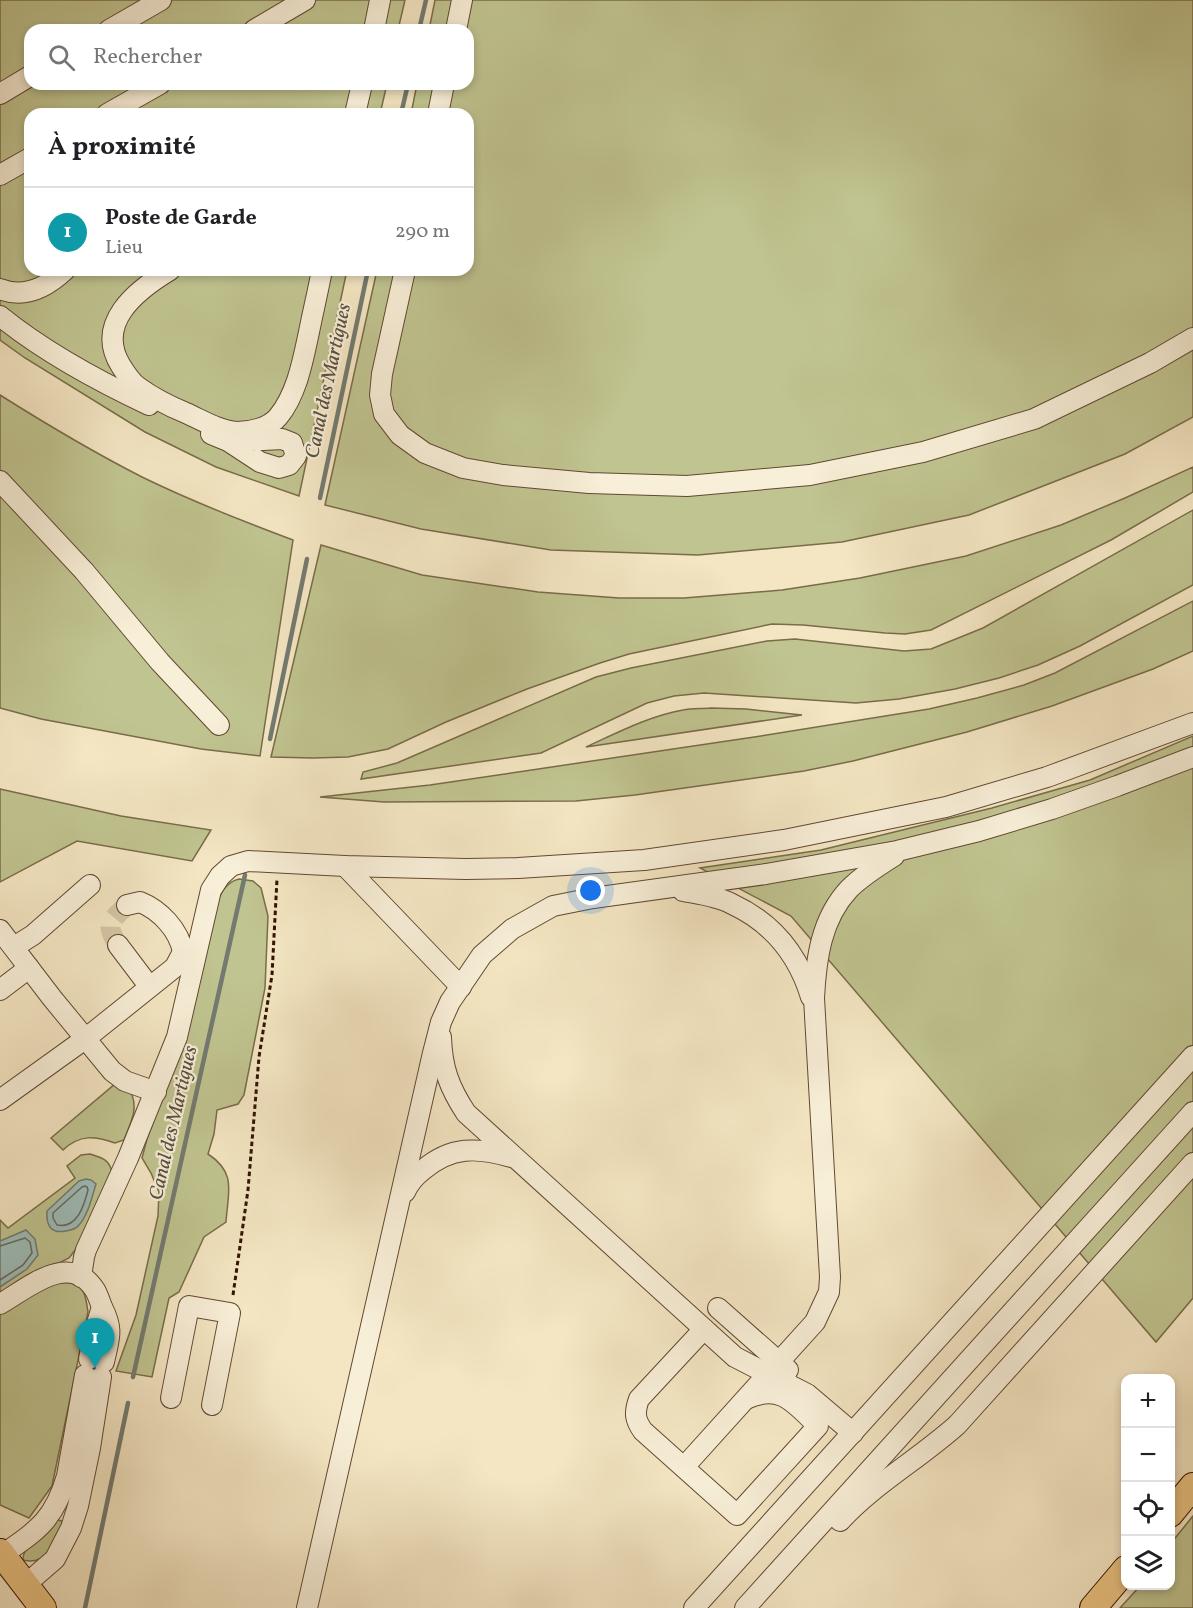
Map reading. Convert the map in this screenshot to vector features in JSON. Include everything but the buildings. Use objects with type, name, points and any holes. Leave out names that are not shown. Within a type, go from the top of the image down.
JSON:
[{"type":"main road","points":[[1175,1508],[1193,1486]]},
{"type":"main road","points":[[1,1553],[43,1608]]},
{"type":"main road","points":[[1094,1608],[1121,1574]]},
{"type":"lane","points":[[119,24],[161,0]]},
{"type":"lane","points":[[375,24],[380,0]]},
{"type":"lane","points":[[457,24],[462,0]]},
{"type":"lane","points":[[264,24],[302,2]]},
{"type":"lane","points":[[275,24],[302,2]]},
{"type":"lane","points":[[0,94],[24,80]]},
{"type":"lane","points":[[118,108],[149,90]]},
{"type":"lane","points":[[356,108],[361,90]]},
{"type":"lane","points":[[439,108],[443,90]]},
{"type":"lane","points":[[0,175],[24,161]]},
{"type":"lane","points":[[0,289],[26,293],[51,282],[58,276]]},
{"type":"lane","points":[[161,276],[135,294],[122,310],[112,336],[116,358],[137,387],[162,402],[225,431],[238,432],[268,425],[278,418],[285,408],[300,374],[321,276]]},
{"type":"lane","points":[[404,276],[382,374],[380,395],[384,414],[400,435],[425,453],[463,468],[503,475],[578,482],[687,486],[810,475],[923,452],[1034,419],[1149,363],[1193,338]]},
{"type":"lane","points":[[0,315],[23,335],[114,389],[228,441]]},
{"type":"lane","points":[[0,481],[84,571],[160,662],[219,725]]},
{"type":"lane","points":[[81,1277],[86,1250],[156,1092],[177,1037],[211,891],[220,876],[231,866],[248,861],[345,866],[518,868],[644,860],[784,840],[946,807],[1036,781],[1193,723]]},
{"type":"lane","points":[[307,1608],[441,1022],[450,1002],[482,955],[513,929],[553,906],[593,897],[766,874],[903,850],[979,831],[1052,809],[1193,756]]},
{"type":"lane","points":[[684,1467],[814,1322],[829,1292],[815,1008],[816,969],[820,943],[826,924],[848,890],[864,875],[903,850]]},
{"type":"lane","points":[[345,866],[461,987]]},
{"type":"lane","points":[[14,947],[33,935],[90,885]]},
{"type":"lane","points":[[665,888],[709,896],[731,903],[754,916],[786,944],[798,964],[815,1008]]},
{"type":"lane","points":[[0,1100],[85,1039],[175,967],[183,952],[181,943],[159,912],[140,902],[127,905]]},
{"type":"lane","points":[[0,930],[112,1071],[125,1081],[156,1092]]},
{"type":"lane","points":[[118,945],[149,986]]},
{"type":"lane","points":[[0,990],[29,968]]},
{"type":"lane","points":[[441,1022],[442,1053],[447,1076],[453,1095],[466,1113],[735,1357],[774,1368]]},
{"type":"lane","points":[[694,1608],[1193,1056]]},
{"type":"lane","points":[[746,1608],[1193,1112]]},
{"type":"lane","points":[[398,1208],[408,1186],[417,1174],[435,1159],[454,1152],[474,1149],[514,1158]]},
{"type":"lane","points":[[758,1608],[852,1508],[957,1425],[1193,1163]]},
{"type":"lane","points":[[0,1304],[44,1277],[67,1272],[81,1277],[95,1290],[111,1330],[95,1368],[63,1490],[55,1507],[31,1535],[1,1553]]},
{"type":"lane","points":[[171,1398],[189,1306],[230,1313],[212,1405]]},
{"type":"lane","points":[[718,1308],[774,1368],[853,1433]]},
{"type":"lane","points":[[705,1329],[639,1399],[635,1410],[636,1421],[643,1431],[737,1515],[818,1426],[789,1398],[777,1393],[756,1394],[746,1399]]},
{"type":"lane","points":[[25,1585],[55,1559],[71,1528],[90,1448],[95,1368]]},
{"type":"path","points":[[230,1313],[248,1190],[259,1057],[272,975],[278,862]]},
{"type":"green space","points":[[0,0],[405,0],[399,24],[24,24],[24,90],[386,90],[381,108],[24,108],[24,276],[346,276],[299,496],[216,467],[145,432],[25,358],[0,340]]},
{"type":"green space","points":[[435,0],[455,0],[450,24],[430,24]]},
{"type":"green space","points":[[467,0],[1193,0],[1193,332],[1053,404],[967,434],[849,463],[731,476],[563,475],[487,468],[437,453],[393,418],[387,379],[409,276],[474,276],[474,108],[444,108],[449,90],[474,90],[474,24],[462,24]]},
{"type":"green space","points":[[416,90],[436,90],[432,108],[412,108]]},
{"type":"green space","points":[[376,276],[396,276],[373,388],[413,454],[688,490],[984,440],[1193,343],[1193,417],[1125,454],[969,515],[842,542],[698,555],[551,550],[421,529],[325,505]]},
{"type":"green space","points":[[0,395],[142,477],[293,540],[260,756],[201,749],[41,719],[0,708]]},
{"type":"green space","points":[[1193,467],[1193,492],[1111,540],[931,630],[905,634],[772,624],[629,654],[600,663],[527,689],[446,722],[388,749],[348,757],[271,757],[321,545],[422,575],[538,592],[619,598],[684,598],[782,590],[860,578],[966,556],[1061,525]]},
{"type":"green space","points":[[1193,510],[1193,585],[1080,646],[1038,665],[999,678],[899,699],[856,703],[704,693],[674,696],[647,703],[541,753],[361,779],[363,772],[397,763],[596,677],[631,668],[767,641],[795,639],[904,651],[931,649],[983,628]]},
{"type":"green space","points":[[1193,601],[1193,651],[1153,669],[1052,706],[967,732],[853,761],[804,771],[576,801],[384,802],[320,797],[430,785],[929,709],[1024,685],[1055,673]]},
{"type":"green space","points":[[711,708],[802,715],[586,747],[658,716],[686,709]]},
{"type":"green space","points":[[1193,736],[1193,1298],[1156,1342],[791,916],[700,868],[821,850],[992,808],[1090,780]]},
{"type":"green space","points":[[0,789],[121,816],[211,830],[192,861],[77,841],[0,882]]},
{"type":"green space","points":[[239,879],[253,881],[261,888],[268,916],[265,988],[244,1095],[238,1104],[217,1110],[214,1134],[208,1154],[217,1161],[227,1176],[229,1192],[226,1222],[204,1237],[179,1292],[169,1298],[152,1377],[116,1371],[136,1315],[158,1216],[159,1192],[142,1158],[186,1031],[216,905],[227,885]]},
{"type":"green space","points":[[115,1084],[131,1093],[134,1105],[133,1116],[124,1140],[115,1143],[88,1138],[75,1141],[63,1150],[51,1138]]},
{"type":"green space","points":[[90,1154],[107,1162],[112,1172],[76,1249],[69,1258],[0,1293],[0,1220],[8,1228],[75,1178],[67,1166],[81,1155]]},
{"type":"green space","points":[[53,1282],[80,1286],[85,1296],[88,1312],[52,1486],[29,1518],[0,1505],[0,1313]]},
{"type":"green space","points":[[1193,1516],[1193,1608],[1120,1608],[1136,1590],[1175,1590],[1175,1538]]},
{"type":"green space","points":[[55,1519],[65,1522],[50,1550],[39,1559],[23,1560],[26,1549]]},
{"type":"water","points":[[86,1179],[96,1184],[82,1221],[72,1230],[61,1232],[50,1228],[47,1211],[79,1181]]},
{"type":"water","points":[[26,1230],[35,1239],[38,1255],[27,1269],[0,1287],[0,1241]]},
{"type":"waterway","name":"Canal des Martigues","points":[[420,24],[426,0]]},
{"type":"waterway","name":"Canal des Martigues","points":[[402,108],[407,90]]},
{"type":"waterway","name":"Canal des Martigues","points":[[320,498],[367,276]]},
{"type":"waterway","name":"Canal des Martigues","points":[[270,739],[307,559]]},
{"type":"waterway","name":"Canal des Martigues","points":[[133,1377],[245,875]]},
{"type":"waterway","name":"Canal des Martigues","points":[[85,1608],[128,1403]]},
{"type":"tunnel","points":[[118,945],[110,927],[113,919],[127,905]]},
{"type":"place","name":"Poste de Garde","points":[[95,1368]]}]
